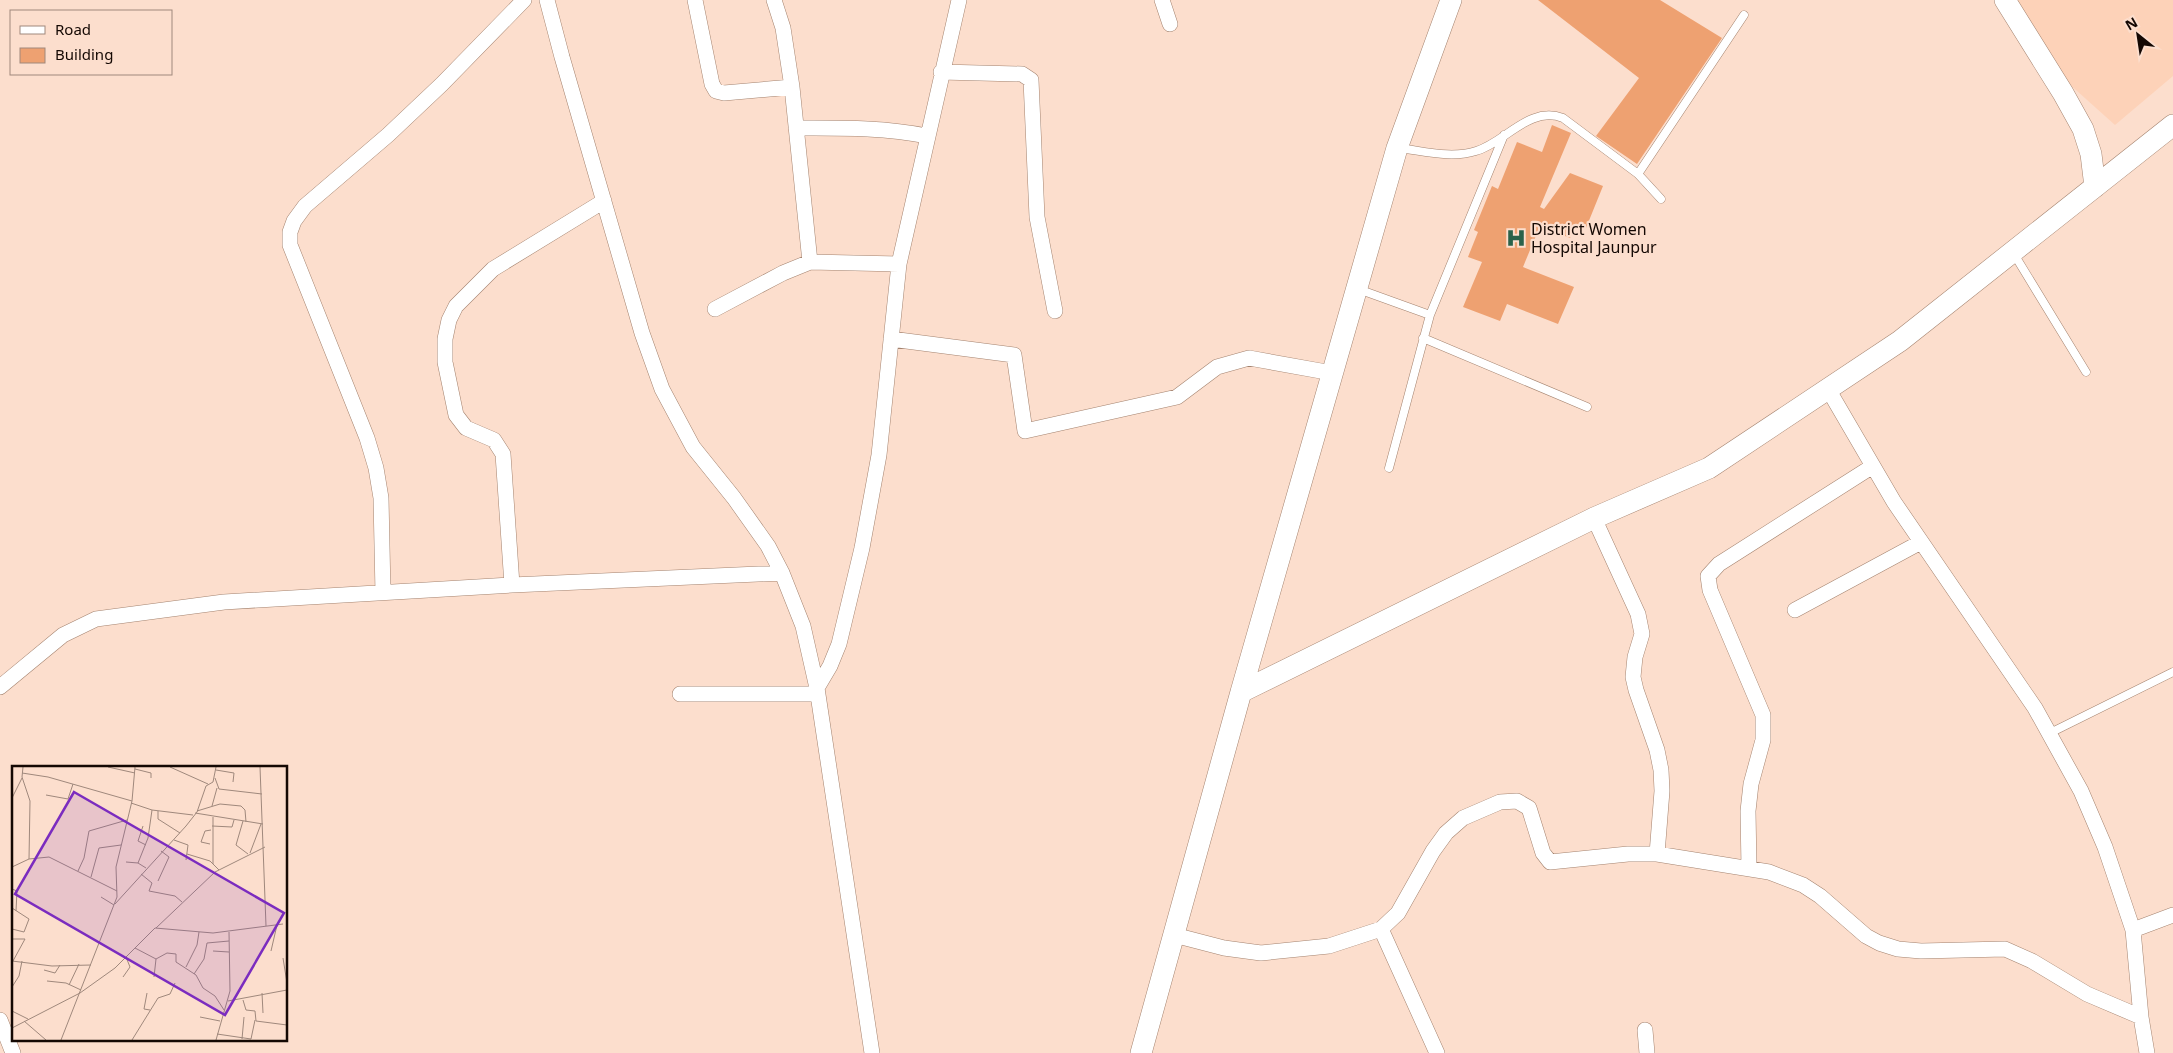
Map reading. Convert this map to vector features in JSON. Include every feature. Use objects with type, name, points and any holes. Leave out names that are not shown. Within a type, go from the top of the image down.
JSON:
[{"type":"main road","points":[[1145,1051],[1174,934],[1241,692],[1396,148],[1451,0]]},
{"type":"main road","points":[[2005,0],[2063,93],[2083,129],[2091,154],[2095,187]]},
{"type":"main road","points":[[1241,692],[1594,518],[1709,468],[1900,341],[2172,127]]},
{"type":"street","points":[[383,593],[381,498],[376,468],[290,245],[290,232],[294,221],[305,206],[388,135],[442,84],[524,0]]},
{"type":"street","points":[[547,0],[642,333],[662,389],[693,447],[734,498],[768,546],[782,573],[803,626],[817,691],[872,1053]]},
{"type":"street","points":[[696,0],[712,84],[716,91],[724,93],[792,87]]},
{"type":"street","points":[[774,0],[783,28],[792,87],[810,262]]},
{"type":"street","points":[[817,691],[839,644],[862,548],[879,455],[899,264],[941,72],[959,0]]},
{"type":"street","points":[[1162,0],[1170,24]]},
{"type":"street","points":[[941,72],[1022,74],[1031,80],[1038,217],[1055,311]]},
{"type":"street","points":[[796,128],[874,128],[898,130],[927,136]]},
{"type":"street","points":[[512,585],[503,454],[494,440],[466,428],[456,415],[445,362],[445,339],[449,320],[456,306],[493,269],[604,201]]},
{"type":"street","points":[[715,309],[783,273],[810,262],[899,264]]},
{"type":"street","points":[[891,339],[1014,355],[1026,431],[1177,397],[1218,367],[1249,358],[1332,373]]},
{"type":"street","points":[[1828,389],[1873,466],[1921,542],[2035,708],[2081,791],[2105,847],[2133,930],[2141,1017],[2147,1053]]},
{"type":"street","points":[[1749,868],[1748,811],[1751,784],[1763,740],[1763,715],[1710,590],[1708,576],[1719,564],[1873,466]]},
{"type":"street","points":[[1594,518],[1638,614],[1642,634],[1635,657],[1634,677],[1636,690],[1657,750],[1660,770],[1662,791],[1657,854]]},
{"type":"street","points":[[1795,610],[1921,542]]},
{"type":"street","points":[[0,687],[63,635],[96,620],[224,602],[512,585],[782,573]]},
{"type":"street","points":[[680,694],[817,691]]},
{"type":"street","points":[[1174,934],[1224,948],[1261,953],[1329,946],[1381,929],[1398,913],[1433,851],[1446,833],[1463,818],[1500,802],[1517,801],[1529,808],[1543,853],[1550,862],[1628,854],[1657,854],[1769,872],[1803,885],[1820,896],[1866,936],[1879,943],[1898,949],[1921,951],[2005,949],[2032,961],[2087,994],[2141,1017]]},
{"type":"street","points":[[2133,930],[2173,915]]},
{"type":"street","points":[[1381,929],[1437,1053]]},
{"type":"street","points":[[0,1020],[13,1053]]},
{"type":"street","points":[[1644,1030],[1647,1053]]},
{"type":"lane","points":[[1638,174],[1744,15]]},
{"type":"lane","points":[[1396,148],[1454,155],[1477,151],[1527,121],[1553,114],[1563,118],[1638,174],[1661,199]]},
{"type":"lane","points":[[1389,468],[1430,314],[1504,135]]},
{"type":"lane","points":[[2013,252],[2086,372]]},
{"type":"lane","points":[[1356,288],[1430,314]]},
{"type":"lane","points":[[1423,338],[1587,407]]},
{"type":"lane","points":[[2050,733],[2173,672]]},
{"type":"shaded area","points":[[2016,0],[2173,0],[2173,76],[2115,125],[2067,82]]},
{"type":"building","points":[[1538,0],[1660,0],[1722,38],[1637,164],[1596,136],[1639,78]]},
{"type":"building","points":[[1552,125],[1571,133],[1540,207],[1544,209],[1570,173],[1603,186],[1586,228],[1576,224],[1570,238],[1540,226],[1523,267],[1574,287],[1558,324],[1507,304],[1500,321],[1463,307],[1482,262],[1468,257],[1478,232],[1474,230],[1492,186],[1498,189],[1517,142],[1542,152]]},
{"type":"place","name":"District Women Hospital Jaunpur","points":[[1516,238]]}]
